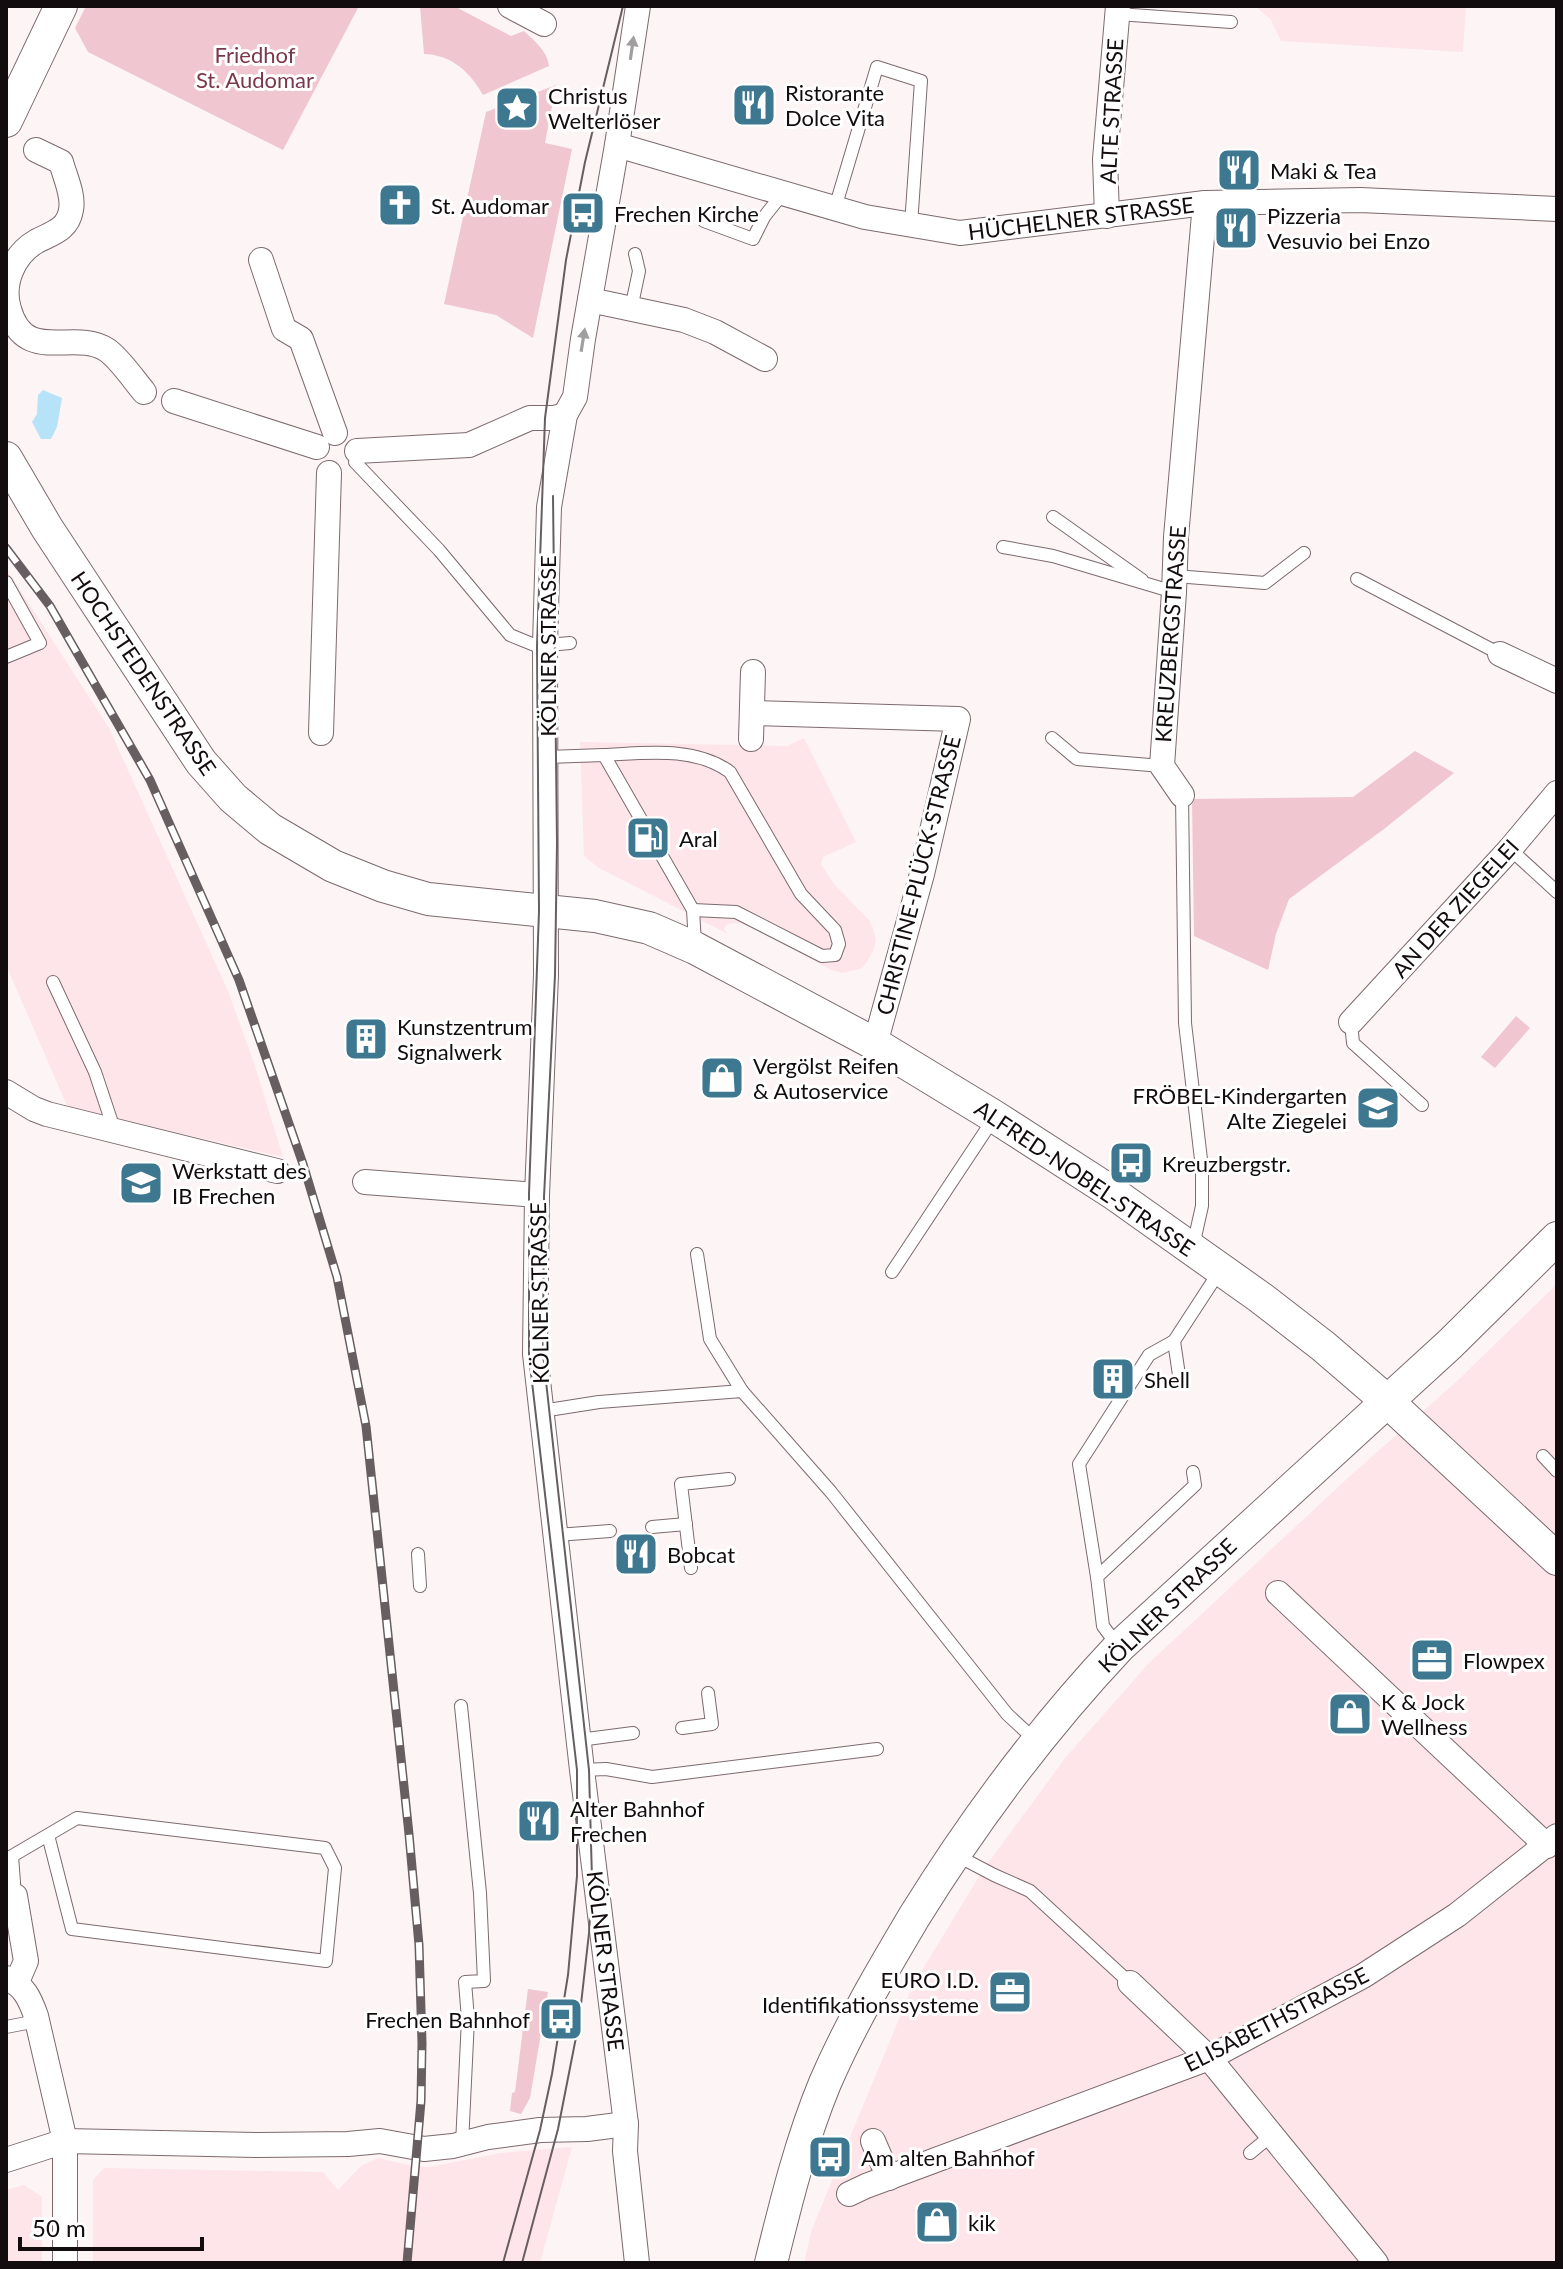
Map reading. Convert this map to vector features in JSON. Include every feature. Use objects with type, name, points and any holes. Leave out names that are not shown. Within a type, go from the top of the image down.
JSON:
[{"type":"street","points":[[6,121],[61,6]]},
{"type":"street","points":[[510,6],[544,24]]},
{"type":"street","name":"KÖLNER STRASSE","points":[[637,2263],[625,2151],[626,2124],[535,1354],[547,912],[545,645],[549,507],[565,415],[575,397],[638,6]]},
{"type":"street","name":"ALTE STRASSE","points":[[1107,216],[1105,159],[1118,10]]},
{"type":"street","name":"HÜCHELNER STRASSE","points":[[617,145],[865,217],[960,233],[1205,203],[1360,200],[1557,209]]},
{"type":"street","points":[[36,150],[61,162],[72,201],[71,214],[65,225],[53,235],[36,242],[14,264],[6,292],[14,323],[38,343],[91,344],[108,351],[144,392]]},
{"type":"street","name":"KREUZBERGSTRASSE","points":[[1182,795],[1162,766],[1176,537],[1205,203]]},
{"type":"street","points":[[174,401],[326,440],[350,437],[356,456],[351,468],[344,473],[329,473],[318,462],[326,440],[301,339],[284,329],[261,260]]},
{"type":"street","points":[[590,300],[684,320],[765,359]]},
{"type":"street","points":[[356,456],[469,445],[530,418],[565,415]]},
{"type":"street","name":"HOCHSTEDENSTRASSE","points":[[6,458],[47,528],[201,762],[233,798],[270,829],[333,866],[383,886],[428,899],[547,912]]},
{"type":"street","points":[[321,733],[329,473]]},
{"type":"street","points":[[1500,654],[1557,681]]},
{"type":"street","points":[[751,739],[753,672]]},
{"type":"street","name":"CHRISTINE-PLÜCK-STRASSE","points":[[752,713],[958,719],[922,874],[875,1044]]},
{"type":"street","name":"AN DER ZIEGELEI","points":[[1351,1022],[1510,849],[1557,793]]},
{"type":"street","name":"ALFRED-NOBEL-STRASSE","points":[[547,912],[609,918],[649,928],[695,948],[875,1044],[995,1117],[1113,1193],[1309,1335],[1387,1401],[1557,1559]]},
{"type":"street","points":[[6,1092],[47,1114],[277,1171]]},
{"type":"street","points":[[365,1182],[537,1195]]},
{"type":"street","name":"KÖLNER STRASSE","points":[[771,2263],[798,2160],[825,2084],[883,1968],[954,1853],[1036,1741],[1119,1647],[1450,1344],[1557,1238]]},
{"type":"street","name":"ELISABETHSTRASSE","points":[[849,2194],[1209,2058],[1363,1976],[1457,1915],[1552,1841],[1278,1593]]},
{"type":"street","points":[[11,1894],[26,1961],[11,1980],[29,1997],[65,2141],[65,2263]]},
{"type":"street","points":[[1130,1983],[1209,2058],[1376,2263]]},
{"type":"street","points":[[6,2160],[65,2141],[259,2145],[380,2141],[416,2149],[531,2131],[626,2124]]},
{"type":"street","points":[[873,2141],[889,2178]]},
{"type":"lane","points":[[1118,10],[1231,22]]},
{"type":"lane","points":[[835,208],[877,67],[921,81],[911,225]]},
{"type":"lane","points":[[704,221],[753,239],[764,217],[783,193]]},
{"type":"lane","points":[[631,309],[639,271],[635,254]]},
{"type":"lane","points":[[356,456],[510,635],[537,646],[570,643]]},
{"type":"lane","points":[[1053,517],[1150,586]]},
{"type":"lane","points":[[1003,547],[1053,556],[1150,586],[1265,583],[1304,553]]},
{"type":"lane","points":[[1357,579],[1500,654]]},
{"type":"lane","points":[[6,582],[40,643],[6,657]]},
{"type":"lane","points":[[1052,738],[1077,759],[1162,766]]},
{"type":"lane","points":[[547,757],[670,752],[717,762],[730,772],[801,894],[835,930],[839,944],[835,955],[822,956],[736,912],[693,910]]},
{"type":"lane","points":[[604,755],[693,910],[695,948]]},
{"type":"lane","name":"KREUZBERGSTRASSE","points":[[1182,795],[1185,1023],[1202,1168],[1202,1206],[1193,1250]]},
{"type":"lane","points":[[1510,849],[1557,892]]},
{"type":"lane","points":[[53,982],[95,1072],[114,1129]]},
{"type":"lane","points":[[1351,1022],[1353,1043],[1422,1105]]},
{"type":"lane","points":[[892,1272],[995,1117]]},
{"type":"lane","points":[[697,1254],[710,1339],[742,1391],[831,1492],[1007,1714],[1036,1741]]},
{"type":"lane","points":[[1119,1647],[1103,1626],[1079,1464],[1149,1355],[1174,1341],[1221,1269]]},
{"type":"lane","points":[[1174,1341],[1180,1382]]},
{"type":"lane","points":[[542,1411],[599,1402],[742,1391]]},
{"type":"lane","points":[[1543,1456],[1557,1471]]},
{"type":"lane","points":[[1097,1577],[1195,1485],[1193,1472]]},
{"type":"lane","points":[[691,1568],[681,1484],[729,1479]]},
{"type":"lane","points":[[652,1527],[686,1524]]},
{"type":"lane","points":[[557,1535],[610,1531]]},
{"type":"lane","points":[[418,1554],[420,1586]]},
{"type":"lane","points":[[682,1728],[712,1724],[708,1693]]},
{"type":"lane","points":[[461,1706],[480,1893],[484,1981],[465,1982],[468,2019],[462,2144]]},
{"type":"lane","points":[[579,1740],[633,1733]]},
{"type":"lane","points":[[582,1770],[606,1769],[652,1777],[877,1749]]},
{"type":"lane","points":[[11,1894],[12,1856],[77,1818],[325,1848],[335,1868],[326,1961],[72,1929],[48,1835]]},
{"type":"lane","points":[[954,1853],[1030,1891],[1130,1983]]},
{"type":"lane","points":[[6,2027],[37,2021]]},
{"type":"lane","points":[[1250,2153],[1272,2135]]},
{"type":"shaded area","points":[[1255,6],[1466,6],[1463,52],[1281,41],[1271,20]]},
{"type":"shaded area","points":[[6,568],[109,728],[228,991],[283,1157],[68,1108],[6,965]]},
{"type":"shaded area","points":[[804,738],[856,842],[823,857],[821,864],[834,884],[869,920],[873,929],[876,939],[874,949],[860,969],[842,973],[831,970],[759,930],[740,923],[727,924],[724,929],[728,934],[599,868],[584,856],[580,742],[787,746]]},
{"type":"shaded area","points":[[1557,1284],[1557,2263],[804,2263],[812,2229],[913,1985],[983,1870],[1066,1757],[1149,1663],[1456,1382]]},
{"type":"shaded area","points":[[572,2147],[540,2263],[93,2263],[93,2180],[104,2168],[323,2172],[338,2190],[361,2166],[378,2158],[429,2167],[500,2153]]},
{"type":"shaded area","points":[[24,2185],[42,2197],[42,2263],[6,2263],[6,2190]]},
{"type":"green space","name":"Friedhof St. Audomar","points":[[86,6],[359,6],[283,150],[88,52],[75,28]]},
{"type":"green space","points":[[420,6],[454,6],[511,36],[524,31],[543,51],[549,66],[483,95],[472,79],[452,61],[424,54]]},
{"type":"green space","points":[[556,85],[545,143],[572,149],[533,338],[496,315],[444,304],[486,112]]},
{"type":"green space","points":[[1415,751],[1454,773],[1289,899],[1276,934],[1268,970],[1194,936],[1192,799],[1353,797]]},
{"type":"green space","points":[[1516,1016],[1530,1028],[1495,1068],[1481,1057]]},
{"type":"green space","points":[[528,1989],[548,1992],[530,2098],[521,2114],[510,2111]]},
{"type":"water","points":[[43,390],[62,398],[57,427],[51,439],[41,439],[32,422],[37,414],[38,395]]},
{"type":"tram line","points":[[503,2263],[540,2130],[552,2074],[568,1975],[577,1876],[577,1770],[529,1356],[529,1194],[539,911],[537,646],[545,418],[566,260],[585,162],[623,6]]},
{"type":"tram line","points":[[522,2263],[558,2129],[579,2022],[592,1879],[589,1770],[543,1354],[544,1197],[555,975],[557,843],[553,496]]},
{"type":"railway","points":[[6,548],[50,606],[150,780],[239,980],[303,1164],[337,1277],[366,1426],[419,1945],[421,2101],[407,2263]]},
{"type":"place","name":"Ristorante Dolce Vita","points":[[754,105]]},
{"type":"place","name":"Christus Welterlöser","points":[[517,108]]},
{"type":"place","name":"Maki & Tea","points":[[1239,170]]},
{"type":"place","name":"St. Audomar","points":[[400,205]]},
{"type":"place","name":"Frechen Kirche","points":[[583,213]]},
{"type":"place","name":"Pizzeria Vesuvio bei Enzo","points":[[1236,228]]},
{"type":"place","name":"Aral","points":[[648,838]]},
{"type":"place","name":"Kunstzentrum Signalwerk","points":[[366,1039]]},
{"type":"place","name":"Vergölst Reifen & Autoservice","points":[[722,1078]]},
{"type":"place","name":"FRÖBEL-Kindergarten Alte Ziegelei","points":[[1378,1108]]},
{"type":"place","name":"Kreuzbergstr.","points":[[1131,1163]]},
{"type":"place","name":"Werkstatt des IB Frechen","points":[[141,1183]]},
{"type":"place","name":"Shell","points":[[1113,1379]]},
{"type":"place","name":"Bobcat","points":[[636,1554]]},
{"type":"place","name":"Flowpex","points":[[1432,1660]]},
{"type":"place","name":"K & Jock Wellness","points":[[1350,1714]]},
{"type":"place","name":"Alter Bahnhof Frechen","points":[[539,1821]]},
{"type":"place","name":"EURO I.D. Identifikationssysteme","points":[[1010,1992]]},
{"type":"place","name":"Frechen Bahnhof","points":[[561,2019]]},
{"type":"place","name":"Am alten Bahnhof","points":[[830,2157]]},
{"type":"place","name":"kik","points":[[937,2222]]}]
